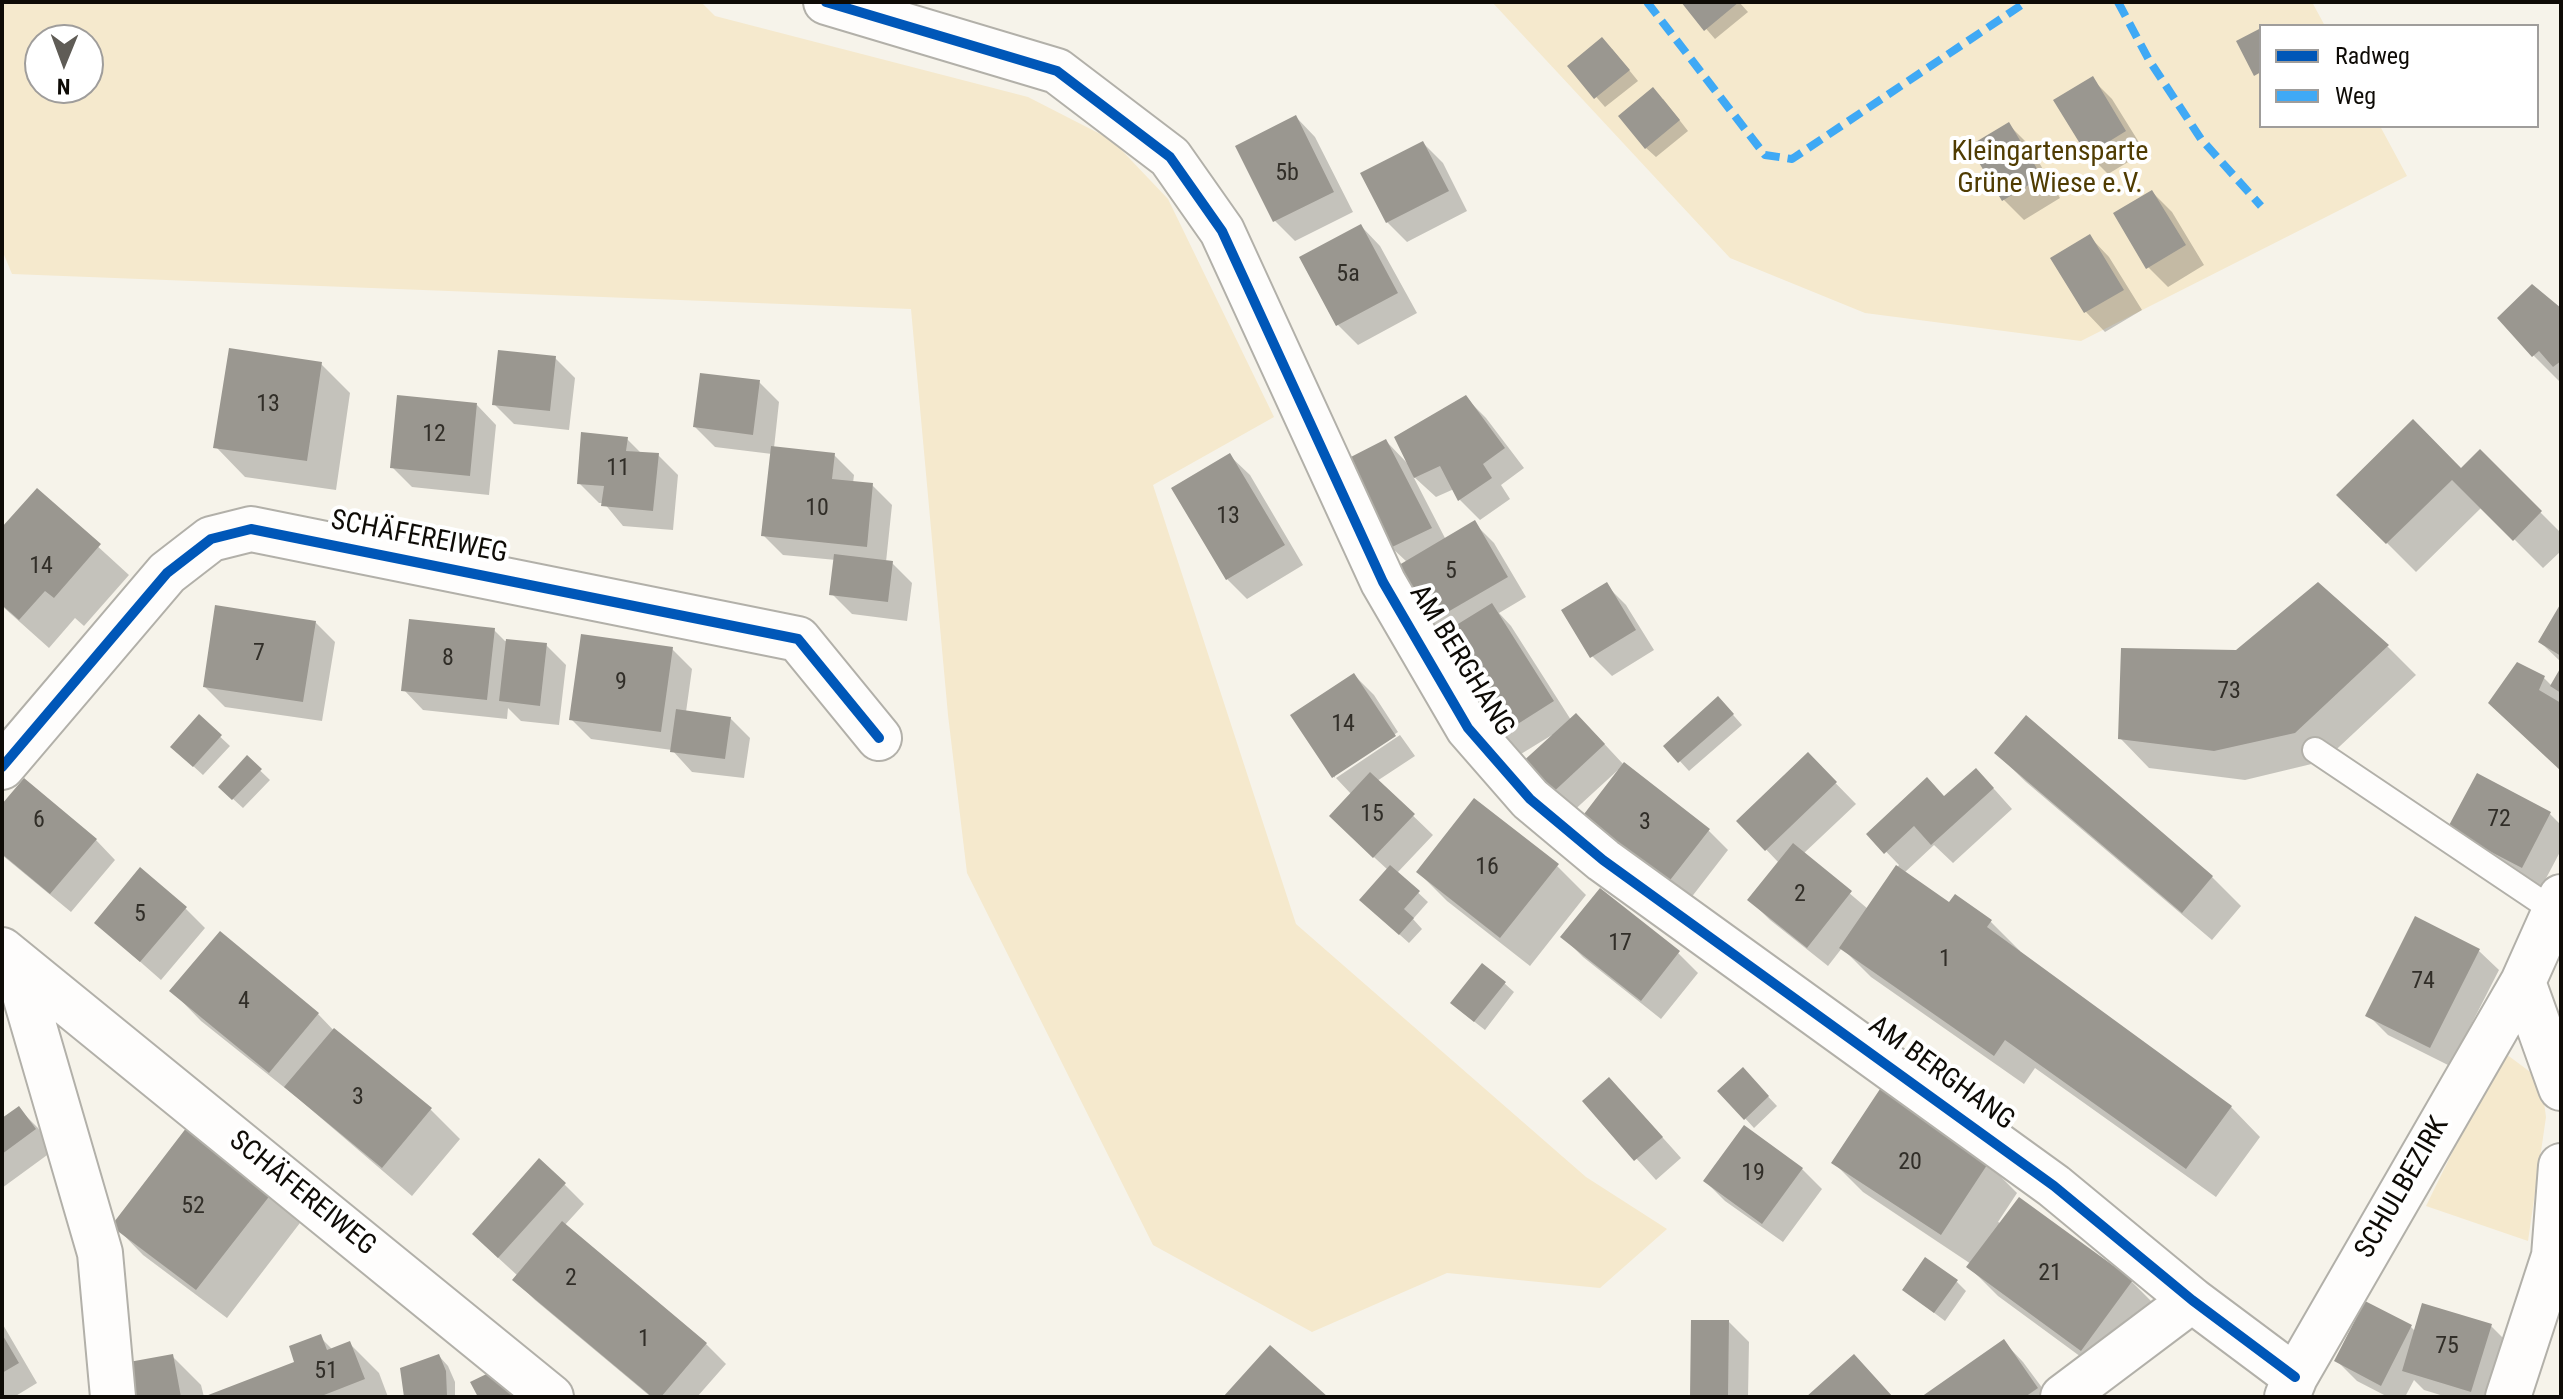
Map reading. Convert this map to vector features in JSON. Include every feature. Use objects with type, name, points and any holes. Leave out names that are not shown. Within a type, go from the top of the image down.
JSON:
[{"type":"street","name":"AM BERGHANG","points":[[826,2],[1057,71],[1170,157],[1222,231],[1383,582],[1468,728],[1530,799],[1603,860],[2054,1186],[2291,1387]]},
{"type":"street","name":"SCHÄFEREIWEG","points":[[2,767],[167,573],[211,539],[251,529],[798,639],[879,738]]},
{"type":"street","name":"SCHULBEZIRK","points":[[2291,1387],[2523,982],[2557,904]]},
{"type":"street","name":"SCHÄFEREIWEG","points":[[8,956],[65,1125],[100,1253],[113,1397]]},
{"type":"street","name":"SCHÄFEREIWEG","points":[[8,956],[551,1397]]},
{"type":"street","points":[[2523,982],[2561,1088]]},
{"type":"street","points":[[2508,1397],[2554,1256],[2561,1166]]},
{"type":"street","points":[[2063,1397],[2192,1300]]},
{"type":"lane","points":[[2315,750],[2557,904]]},
{"type":"green space","points":[[2,2],[701,2],[715,16],[1028,97],[1112,140],[1168,199],[1274,417],[1153,485],[1296,924],[1586,1177],[1667,1229],[1600,1288],[1447,1273],[1312,1332],[1153,1245],[967,873],[948,715],[911,309],[12,274],[2,250]]},
{"type":"green space","name":"Kleingartensparte Grüne Wiese e.V.","points":[[1492,2],[2312,2],[2324,24],[2259,24],[2259,128],[2381,128],[2407,176],[2081,341],[1865,313],[1730,258]]},
{"type":"green space","points":[[2502,1051],[2541,1080],[2546,1117],[2528,1241],[2426,1206]]},
{"type":"building","points":[[1681,2],[1739,2],[1704,31]]},
{"type":"building","points":[[2259,29],[2259,73],[2254,76],[2236,41]]},
{"type":"building","points":[[1602,37],[1630,70],[1594,99],[1567,66]]},
{"type":"building","points":[[2093,76],[2126,131],[2087,155],[2053,100]]},
{"type":"building","points":[[1653,87],[1680,120],[1645,149],[1618,116]]},
{"type":"building","points":[[1296,115],[1334,192],[1273,222],[1235,146]]},
{"type":"building","points":[[2009,122],[2042,177],[2002,201],[1969,146]]},
{"type":"building","points":[[1423,141],[1449,191],[1386,223],[1360,173]]},
{"type":"building","points":[[2152,190],[2186,245],[2146,269],[2113,213]]},
{"type":"building","points":[[1361,224],[1398,293],[1336,326],[1299,257]]},
{"type":"building","points":[[2090,234],[2124,290],[2084,313],[2050,258]]},
{"type":"building","points":[[2532,284],[2561,308],[2561,361],[2553,367],[2539,351],[2532,357],[2497,318]]},
{"type":"building","points":[[229,348],[322,362],[307,461],[213,448]]},
{"type":"building","points":[[498,350],[556,356],[550,411],[492,405]]},
{"type":"building","points":[[700,373],[760,380],[753,435],[693,427]]},
{"type":"building","points":[[397,395],[477,403],[470,476],[390,468]]},
{"type":"building","points":[[1466,395],[1505,448],[1483,464],[1492,478],[1458,501],[1440,466],[1414,478],[1394,437]]},
{"type":"building","points":[[2413,419],[2461,468],[2480,449],[2542,511],[2513,541],[2452,480],[2386,544],[2336,495]]},
{"type":"building","points":[[581,432],[628,437],[626,451],[659,453],[653,511],[601,506],[604,486],[577,484]]},
{"type":"building","points":[[1386,439],[1432,528],[1390,548],[1345,460]]},
{"type":"building","points":[[771,446],[835,453],[832,479],[873,483],[867,547],[761,536]]},
{"type":"building","points":[[1230,453],[1285,545],[1226,580],[1171,488]]},
{"type":"building","points":[[37,488],[101,544],[54,598],[45,591],[19,620],[2,605],[2,527]]},
{"type":"building","points":[[1475,520],[1508,577],[1427,624],[1394,568]]},
{"type":"building","points":[[834,554],[893,561],[888,602],[829,595]]},
{"type":"building","points":[[1607,582],[1636,630],[1590,658],[1561,610]]},
{"type":"building","points":[[2318,582],[2389,645],[2295,733],[2214,751],[2118,739],[2121,648],[2236,650]]},
{"type":"building","points":[[1492,603],[1554,701],[1494,739],[1432,640]]},
{"type":"building","points":[[2561,603],[2561,656],[2538,642]]},
{"type":"building","points":[[215,605],[316,621],[303,702],[203,687]]},
{"type":"building","points":[[409,619],[495,628],[487,700],[401,691]]},
{"type":"building","points":[[581,634],[673,647],[661,732],[569,720]]},
{"type":"building","points":[[506,639],[547,643],[540,706],[499,701]]},
{"type":"building","points":[[2517,662],[2545,676],[2539,690],[2561,703],[2561,771],[2488,703]]},
{"type":"building","points":[[2561,667],[2561,693],[2550,686]]},
{"type":"building","points":[[1354,673],[1396,736],[1332,778],[1290,715]]},
{"type":"building","points":[[1718,696],[1734,714],[1678,763],[1663,746]]},
{"type":"building","points":[[676,709],[731,717],[725,759],[670,752]]},
{"type":"building","points":[[1576,713],[1605,744],[1548,797],[1519,765]]},
{"type":"building","points":[[199,714],[222,735],[193,767],[170,747]]},
{"type":"building","points":[[2026,715],[2213,876],[2182,913],[1994,753]]},
{"type":"building","points":[[1808,752],[1837,782],[1765,851],[1736,821]]},
{"type":"building","points":[[247,755],[262,769],[232,800],[218,787]]},
{"type":"building","points":[[1624,762],[1710,829],[1667,884],[1581,818]]},
{"type":"building","points":[[1976,768],[1994,788],[1931,845],[1914,826],[1884,854],[1866,834],[1927,777],[1944,796]]},
{"type":"building","points":[[1370,772],[1415,814],[1373,858],[1329,816]]},
{"type":"building","points":[[2477,773],[2551,812],[2522,868],[2447,829]]},
{"type":"building","points":[[24,778],[97,839],[50,894],[2,854],[2,804]]},
{"type":"building","points":[[1474,798],[1559,864],[1500,938],[1416,872]]},
{"type":"building","points":[[1793,843],[1852,891],[1807,948],[1747,900]]},
{"type":"building","points":[[1390,865],[1420,891],[1404,909],[1414,918],[1399,935],[1359,900]]},
{"type":"building","points":[[1896,865],[1949,902],[1955,894],[1992,920],[1987,927],[2232,1106],[2186,1169],[2005,1040],[1994,1056],[1839,948]]},
{"type":"building","points":[[140,867],[187,907],[140,962],[94,923]]},
{"type":"building","points":[[1600,888],[1680,951],[1641,1001],[1560,937]]},
{"type":"building","points":[[2415,916],[2480,949],[2430,1048],[2365,1016]]},
{"type":"building","points":[[220,931],[319,1013],[269,1073],[169,991]]},
{"type":"building","points":[[1482,963],[1506,982],[1474,1022],[1450,1003]]},
{"type":"building","points":[[334,1028],[432,1108],[382,1168],[284,1087]]},
{"type":"building","points":[[1743,1067],[1769,1096],[1744,1120],[1717,1091]]},
{"type":"building","points":[[1609,1077],[1663,1137],[1634,1161],[1582,1101]]},
{"type":"building","points":[[1880,1089],[1989,1162],[1941,1235],[1831,1163]]},
{"type":"building","points":[[19,1106],[36,1129],[2,1154],[2,1118]]},
{"type":"building","points":[[190,1123],[275,1189],[196,1290],[111,1226]]},
{"type":"building","points":[[1744,1125],[1803,1168],[1762,1224],[1703,1181]]},
{"type":"building","points":[[539,1158],[566,1183],[498,1258],[472,1234]]},
{"type":"building","points":[[2019,1197],[2133,1280],[2081,1351],[1966,1267]]},
{"type":"building","points":[[562,1221],[707,1343],[661,1397],[652,1397],[512,1280]]},
{"type":"building","points":[[1925,1257],[1958,1280],[1934,1313],[1902,1290]]},
{"type":"building","points":[[2365,1301],[2412,1325],[2381,1386],[2334,1361]]},
{"type":"building","points":[[2422,1303],[2492,1324],[2471,1392],[2402,1371]]},
{"type":"building","points":[[1691,1320],[1729,1320],[1728,1397],[1690,1397]]},
{"type":"building","points":[[2,1334],[19,1363],[2,1373]]},
{"type":"building","points":[[321,1334],[327,1350],[350,1341],[365,1379],[319,1397],[203,1397],[294,1362],[289,1346]]},
{"type":"building","points":[[2004,1339],[2038,1388],[2025,1397],[1921,1397]]},
{"type":"building","points":[[1270,1345],[1328,1397],[1223,1397]]},
{"type":"building","points":[[173,1354],[181,1397],[136,1397],[129,1362]]},
{"type":"building","points":[[439,1354],[446,1371],[447,1396],[404,1397],[400,1368]]},
{"type":"building","points":[[1854,1354],[1893,1397],[1806,1397]]},
{"type":"building","points":[[503,1366],[546,1397],[478,1397],[470,1382]]},
{"type":"marked path","points":[[1647,2],[1765,155],[1792,159],[2026,2]]},
{"type":"marked path","points":[[2118,2],[2149,60],[2201,139],[2261,206]]},
{"type":"cycle path","points":[[826,2],[1057,71],[1170,157],[1222,231],[1383,582],[1468,728],[1530,799],[1603,860],[2054,1186],[2192,1300],[2295,1377]]},
{"type":"cycle path","points":[[2,767],[167,573],[211,539],[251,529],[798,639],[879,738]]}]
